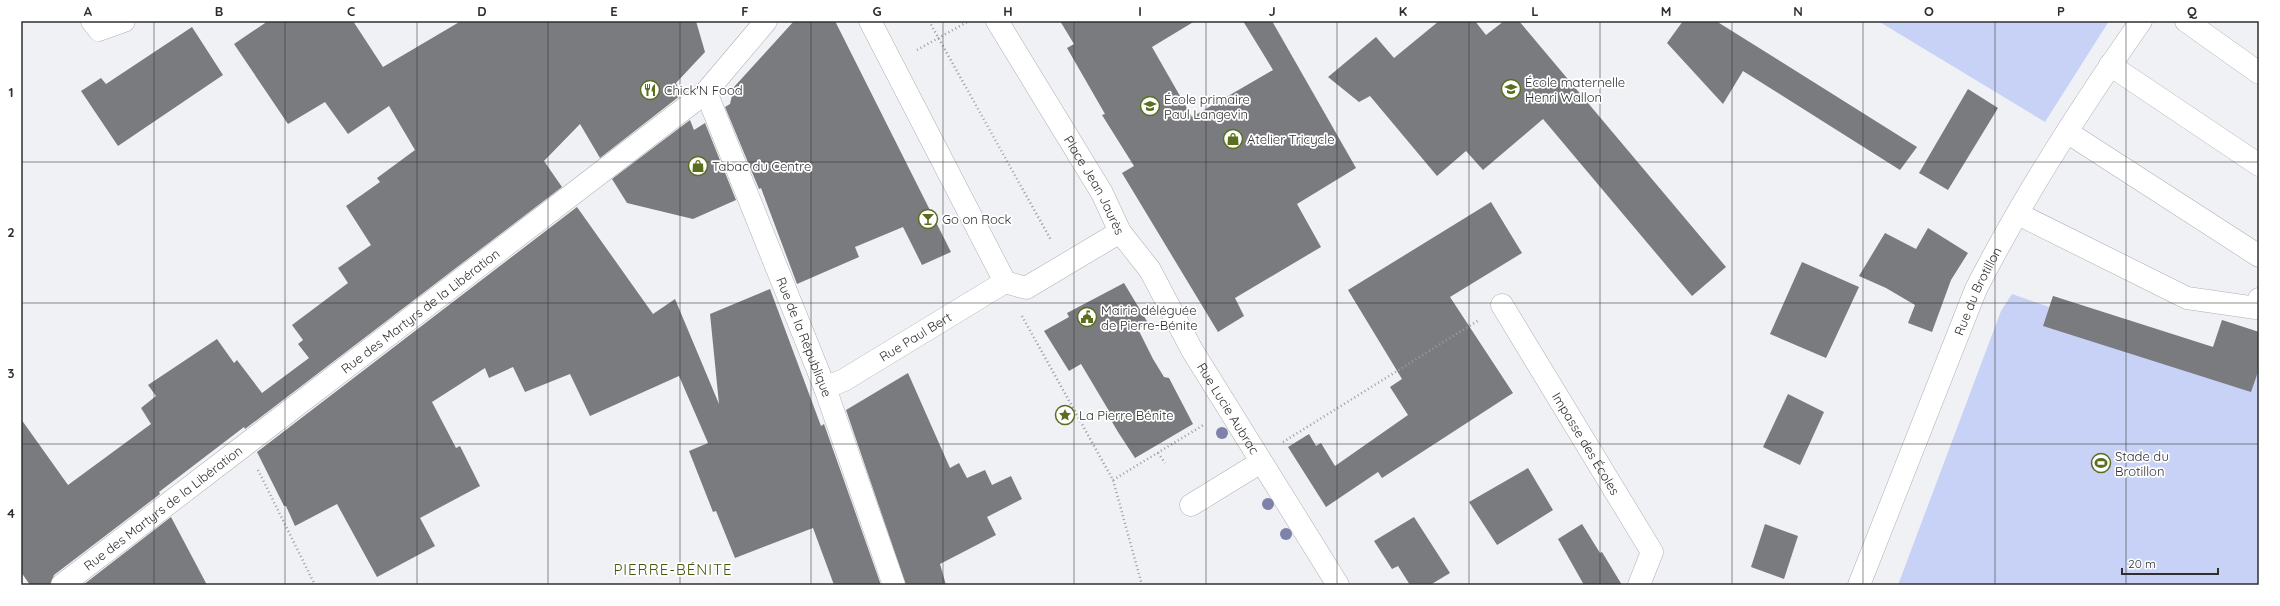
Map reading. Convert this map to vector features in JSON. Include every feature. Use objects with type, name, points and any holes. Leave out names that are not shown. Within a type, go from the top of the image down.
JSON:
[{"type":"street","points":[[92,21],[99,30],[124,21]]},
{"type":"street","name":"Rue des Martyrs de la Libération","points":[[62,585],[706,92],[765,21]]},
{"type":"street","points":[[870,21],[1005,282]]},
{"type":"street","name":"Place Jean Jaurès","points":[[997,21],[1102,193],[1120,232],[1026,288],[1005,282]]},
{"type":"street","name":"Rue du Brotillon","points":[[1859,585],[1976,289],[2018,214],[2089,95],[2141,21]]},
{"type":"street","points":[[2186,21],[2259,73]]},
{"type":"street","points":[[2110,65],[2259,165]]},
{"type":"street","name":"Rue de la République","points":[[706,92],[825,388],[894,585]]},
{"type":"street","points":[[2067,132],[2259,256]]},
{"type":"street","points":[[2018,214],[2187,298],[2256,308],[2259,299]]},
{"type":"street","name":"Rue Lucie Aubrac","points":[[1120,232],[1150,270],[1192,350],[1338,585]]},
{"type":"street","name":"Rue Paul Bert","points":[[825,388],[844,380],[1005,282]]},
{"type":"street","name":"Impasse des Écoles","points":[[1502,305],[1652,552],[1639,585]]},
{"type":"street","points":[[1191,505],[1260,459]]},
{"type":"path","points":[[929,21],[1065,265]]},
{"type":"path","points":[[893,65],[968,21]]},
{"type":"path","points":[[1260,459],[1502,305]]},
{"type":"path","points":[[1021,314],[1113,480],[1142,585]]},
{"type":"path","points":[[1113,480],[1229,410]]},
{"type":"path","points":[[246,444],[315,585]]},
{"type":"path","points":[[1158,453],[1165,463]]},
{"type":"shaded area","points":[[1878,21],[2109,21],[2045,122]]},
{"type":"shaded area","name":"Stade du Brotillon","points":[[2012,294],[2049,307],[2053,296],[2213,347],[2222,320],[2259,332],[2259,585],[1898,585],[2001,311]]},
{"type":"building","points":[[268,21],[353,21],[383,67],[461,21],[696,21],[705,52],[676,83],[681,95],[600,158],[580,124],[544,161],[562,187],[245,429],[244,427],[159,492],[160,494],[54,575],[50,585],[30,585],[21,572],[21,419],[68,485],[151,424],[141,408],[156,396],[148,385],[217,339],[234,363],[237,360],[262,393],[309,358],[298,344],[303,340],[292,325],[348,283],[338,268],[371,245],[346,206],[380,182],[377,178],[415,150],[389,106],[348,134],[325,102],[288,124],[234,44]]},
{"type":"building","points":[[794,21],[835,21],[951,252],[922,265],[903,227],[855,247],[859,257],[797,284],[761,188],[759,189],[725,107],[730,104],[734,87]]},
{"type":"building","points":[[1060,21],[1195,21],[1152,47],[1192,117],[1273,70],[1243,21],[1272,21],[1356,168],[1297,204],[1321,247],[1235,298],[1244,316],[1218,332],[1122,173],[1134,166],[1102,115],[1105,114],[1067,48],[1074,44]]},
{"type":"building","points":[[1439,21],[1475,21],[1486,35],[1504,21],[1519,21],[1726,267],[1692,296],[1543,119],[1483,170],[1466,151],[1437,176],[1370,96],[1359,102],[1328,77],[1376,37],[1394,58]]},
{"type":"building","points":[[1683,21],[1716,21],[1917,147],[1900,170],[1743,71],[1723,104],[1667,43]]},
{"type":"building","points":[[192,27],[223,75],[118,146],[81,91],[101,78],[106,84]]},
{"type":"building","points":[[1968,89],[1998,108],[1948,190],[1919,173]]},
{"type":"building","points":[[690,120],[694,130],[705,123],[736,200],[693,219],[627,203],[612,179]]},
{"type":"building","points":[[1491,202],[1522,253],[1450,297],[1513,393],[1382,478],[1378,472],[1326,507],[1288,447],[1309,434],[1316,446],[1321,443],[1335,466],[1408,415],[1390,387],[1402,379],[1348,290]]},
{"type":"building","points":[[577,207],[653,314],[675,299],[719,404],[710,314],[770,289],[821,426],[824,424],[881,585],[834,585],[813,528],[735,558],[716,511],[713,512],[689,451],[708,443],[679,376],[590,416],[570,374],[525,392],[513,367],[489,378],[485,368],[432,402],[456,448],[460,446],[480,486],[420,518],[435,546],[377,577],[337,504],[295,526],[257,452]]},
{"type":"building","points":[[1928,228],[1968,253],[1951,280],[1932,332],[1908,323],[1915,305],[1886,288],[1859,276],[1885,233],[1916,249]]},
{"type":"building","points":[[1802,262],[1859,287],[1826,358],[1770,334]]},
{"type":"building","points":[[1124,283],[1148,323],[1138,329],[1164,377],[1169,378],[1193,424],[1135,458],[1108,415],[1109,411],[1081,364],[1069,371],[1044,331],[1069,317],[1067,313]]},
{"type":"building","points":[[2053,296],[2213,347],[2222,320],[2259,332],[2259,369],[2251,392],[2043,326]]},
{"type":"building","points":[[908,373],[950,468],[959,463],[967,478],[985,470],[992,485],[1011,476],[1022,499],[987,517],[996,535],[940,564],[946,585],[906,585],[846,410]]},
{"type":"building","points":[[1788,394],[1824,412],[1800,465],[1763,447]]},
{"type":"building","points":[[1528,468],[1553,510],[1497,545],[1469,502]]},
{"type":"building","points":[[171,517],[207,585],[83,585]]},
{"type":"building","points":[[1414,517],[1450,573],[1430,585],[1410,585],[1398,566],[1392,569],[1374,541]]},
{"type":"building","points":[[1582,524],[1600,553],[1602,552],[1622,585],[1584,585],[1558,539]]},
{"type":"building","points":[[1765,524],[1798,536],[1784,579],[1751,567]]},
{"type":"place","name":"École maternelle Henri Wallon","points":[[1511,89]]},
{"type":"place","name":"Chick'N Food","points":[[650,90]]},
{"type":"place","name":"École primaire Paul Langevin","points":[[1150,106]]},
{"type":"place","name":"Atelier Tricycle","points":[[1233,139]]},
{"type":"place","name":"Tabac du Centre","points":[[698,166]]},
{"type":"place","name":"Go on Rock","points":[[928,219]]},
{"type":"place","name":"Mairie déléguée de Pierre-Bénite","points":[[1087,317]]},
{"type":"place","name":"La Pierre Bénite","points":[[1065,415]]},
{"type":"place","name":"Stade du Brotillon","points":[[2101,463]]},
{"type":"district","name":"PIERRE-BÉNITE","points":[[673,569]]}]
